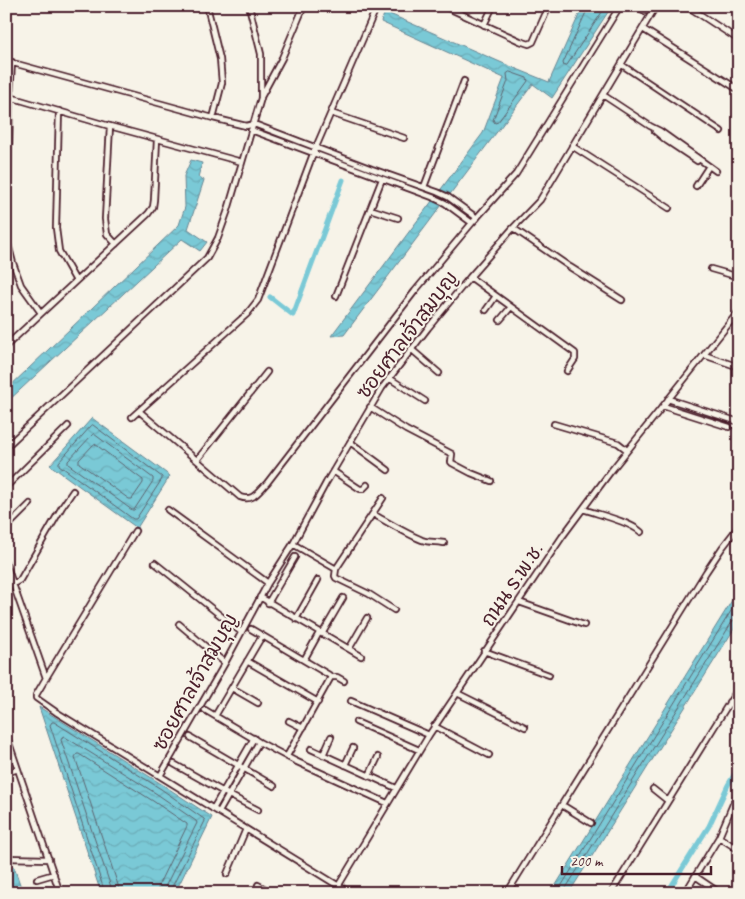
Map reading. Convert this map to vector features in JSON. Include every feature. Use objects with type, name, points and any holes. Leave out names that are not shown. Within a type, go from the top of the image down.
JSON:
[{"type":"street","points":[[207,6],[220,58],[222,83],[213,118]]},
{"type":"street","points":[[249,6],[261,54],[261,98]]},
{"type":"street","points":[[6,447],[207,258],[218,238],[261,98],[282,58],[304,6]]},
{"type":"street","points":[[132,417],[247,314],[258,300],[313,154],[377,6]]},
{"type":"street","points":[[444,6],[529,44],[533,42],[549,6]]},
{"type":"street","points":[[484,25],[492,6]]},
{"type":"street","points":[[139,411],[240,497],[251,498],[267,483],[415,291],[516,174],[620,6]]},
{"type":"street","points":[[636,6],[644,11]]},
{"type":"street","name":"ซอยศาลเจ้าสมบุญ","points":[[160,776],[225,663],[260,597],[293,544],[370,407],[411,349],[470,277],[540,200],[656,6]]},
{"type":"street","points":[[687,6],[739,40]]},
{"type":"street","points":[[643,29],[739,90]]},
{"type":"street","points":[[41,313],[21,285],[7,240],[9,62],[246,126],[252,131],[432,197],[472,223]]},
{"type":"street","points":[[622,65],[722,131]]},
{"type":"street","points":[[421,193],[464,81]]},
{"type":"street","points":[[603,95],[660,131],[716,171]]},
{"type":"street","points":[[10,97],[242,162]]},
{"type":"street","points":[[59,111],[56,228],[59,251],[76,281]]},
{"type":"street","points":[[331,113],[404,138]]},
{"type":"street","points":[[246,126],[254,124],[437,192],[448,197],[477,218]]},
{"type":"street","points":[[110,126],[105,219],[107,234],[116,244]]},
{"type":"street","points":[[6,346],[148,214],[153,207],[154,200],[157,139]]},
{"type":"street","points":[[572,146],[669,208]]},
{"type":"street","points":[[696,186],[708,166]]},
{"type":"street","points":[[336,296],[384,173]]},
{"type":"street","points":[[370,209],[398,218]]},
{"type":"street","points":[[513,228],[622,300]]},
{"type":"street","points":[[711,270],[739,277]]},
{"type":"street","points":[[470,277],[575,353],[575,359],[567,371]]},
{"type":"street","points":[[486,310],[496,296]]},
{"type":"street","points":[[500,320],[511,306]]},
{"type":"street","name":"ถนน ร.พ.ช.","points":[[334,893],[428,735],[562,537],[628,450],[739,311]]},
{"type":"street","points":[[411,349],[440,374]]},
{"type":"street","points":[[704,355],[739,367]]},
{"type":"street","points":[[197,460],[267,372]]},
{"type":"street","points":[[389,378],[425,401]]},
{"type":"street","points":[[668,399],[739,422]]},
{"type":"street","points":[[663,406],[729,427]]},
{"type":"street","points":[[370,407],[406,430],[452,454],[452,463],[491,481]]},
{"type":"street","points":[[554,424],[618,443],[628,450]]},
{"type":"street","points":[[6,487],[68,426]]},
{"type":"street","points":[[350,442],[388,470]]},
{"type":"street","points":[[333,471],[360,489],[367,485]]},
{"type":"street","points":[[13,584],[20,580],[73,491]]},
{"type":"street","points":[[383,498],[336,569],[335,576],[394,610]]},
{"type":"street","points":[[6,528],[30,504]]},
{"type":"street","points":[[583,509],[626,523],[641,532]]},
{"type":"street","points":[[168,510],[268,584]]},
{"type":"street","points":[[373,514],[421,540],[432,543],[438,541],[444,543]]},
{"type":"street","points":[[507,893],[706,572],[739,526]]},
{"type":"street","points":[[135,531],[46,678],[36,698],[350,893]]},
{"type":"street","points":[[293,544],[336,569]]},
{"type":"street","points":[[268,603],[295,557]]},
{"type":"street","points":[[155,563],[241,632]]},
{"type":"street","points":[[6,564],[46,678]]},
{"type":"street","points":[[296,619],[318,580]]},
{"type":"street","points":[[260,597],[361,656]]},
{"type":"street","points":[[304,660],[343,598]]},
{"type":"street","points":[[519,602],[584,625]]},
{"type":"street","points":[[349,650],[367,618]]},
{"type":"street","points":[[179,624],[225,663]]},
{"type":"street","points":[[251,629],[331,677],[337,677],[344,681]]},
{"type":"street","points":[[215,716],[262,636]]},
{"type":"street","points":[[484,651],[549,676]]},
{"type":"street","points":[[247,662],[318,702]]},
{"type":"street","points":[[287,756],[331,677]]},
{"type":"street","points":[[611,893],[739,687]]},
{"type":"street","points":[[232,688],[258,703]]},
{"type":"street","points":[[457,693],[525,727]]},
{"type":"street","points":[[351,701],[428,735]]},
{"type":"street","points":[[729,702],[739,708]]},
{"type":"street","points":[[205,710],[287,756],[387,803]]},
{"type":"street","points":[[288,721],[303,728]]},
{"type":"street","points":[[356,722],[419,750]]},
{"type":"street","points":[[434,726],[489,755]]},
{"type":"street","points":[[6,734],[60,893]]},
{"type":"street","points":[[190,737],[274,786]]},
{"type":"street","points":[[213,809],[254,738]]},
{"type":"street","points":[[323,755],[331,738]]},
{"type":"street","points":[[219,812],[260,742]]},
{"type":"street","points":[[345,765],[353,748]]},
{"type":"street","points":[[311,750],[396,788]]},
{"type":"street","points":[[369,776],[378,757]]},
{"type":"street","points":[[174,764],[258,810]]},
{"type":"street","points":[[6,773],[18,769]]},
{"type":"street","points":[[653,789],[668,801]]},
{"type":"street","points":[[685,893],[719,837],[738,797],[739,790]]},
{"type":"street","points":[[562,805],[591,822]]},
{"type":"street","points":[[227,874],[246,830]]},
{"type":"street","points":[[719,837],[739,850]]},
{"type":"street","points":[[6,858],[49,858]]},
{"type":"street","points":[[37,878],[54,874]]},
{"type":"street","points":[[695,876],[720,893]]},
{"type":"street","points":[[258,885],[273,893]]},
{"type":"water","points":[[583,6],[612,6],[552,98],[533,84],[344,335],[331,336],[483,133],[504,78],[381,22],[385,12],[549,82]]},
{"type":"water","points":[[191,160],[202,163],[198,177],[204,180],[188,229],[207,242],[200,251],[182,239],[6,403],[6,390],[179,225],[185,207],[184,176]]},
{"type":"water","points":[[92,418],[170,476],[137,528],[50,465]]},
{"type":"water","points":[[739,589],[739,621],[569,893],[551,893]]},
{"type":"water","points":[[39,707],[212,817],[175,893],[101,893]]},
{"type":"water","points":[[6,866],[14,867],[23,893],[9,893],[6,884]]},
{"type":"waterway","points":[[270,297],[293,315],[343,180]]},
{"type":"waterway","points":[[667,893],[709,826],[728,785],[739,767]]}]
